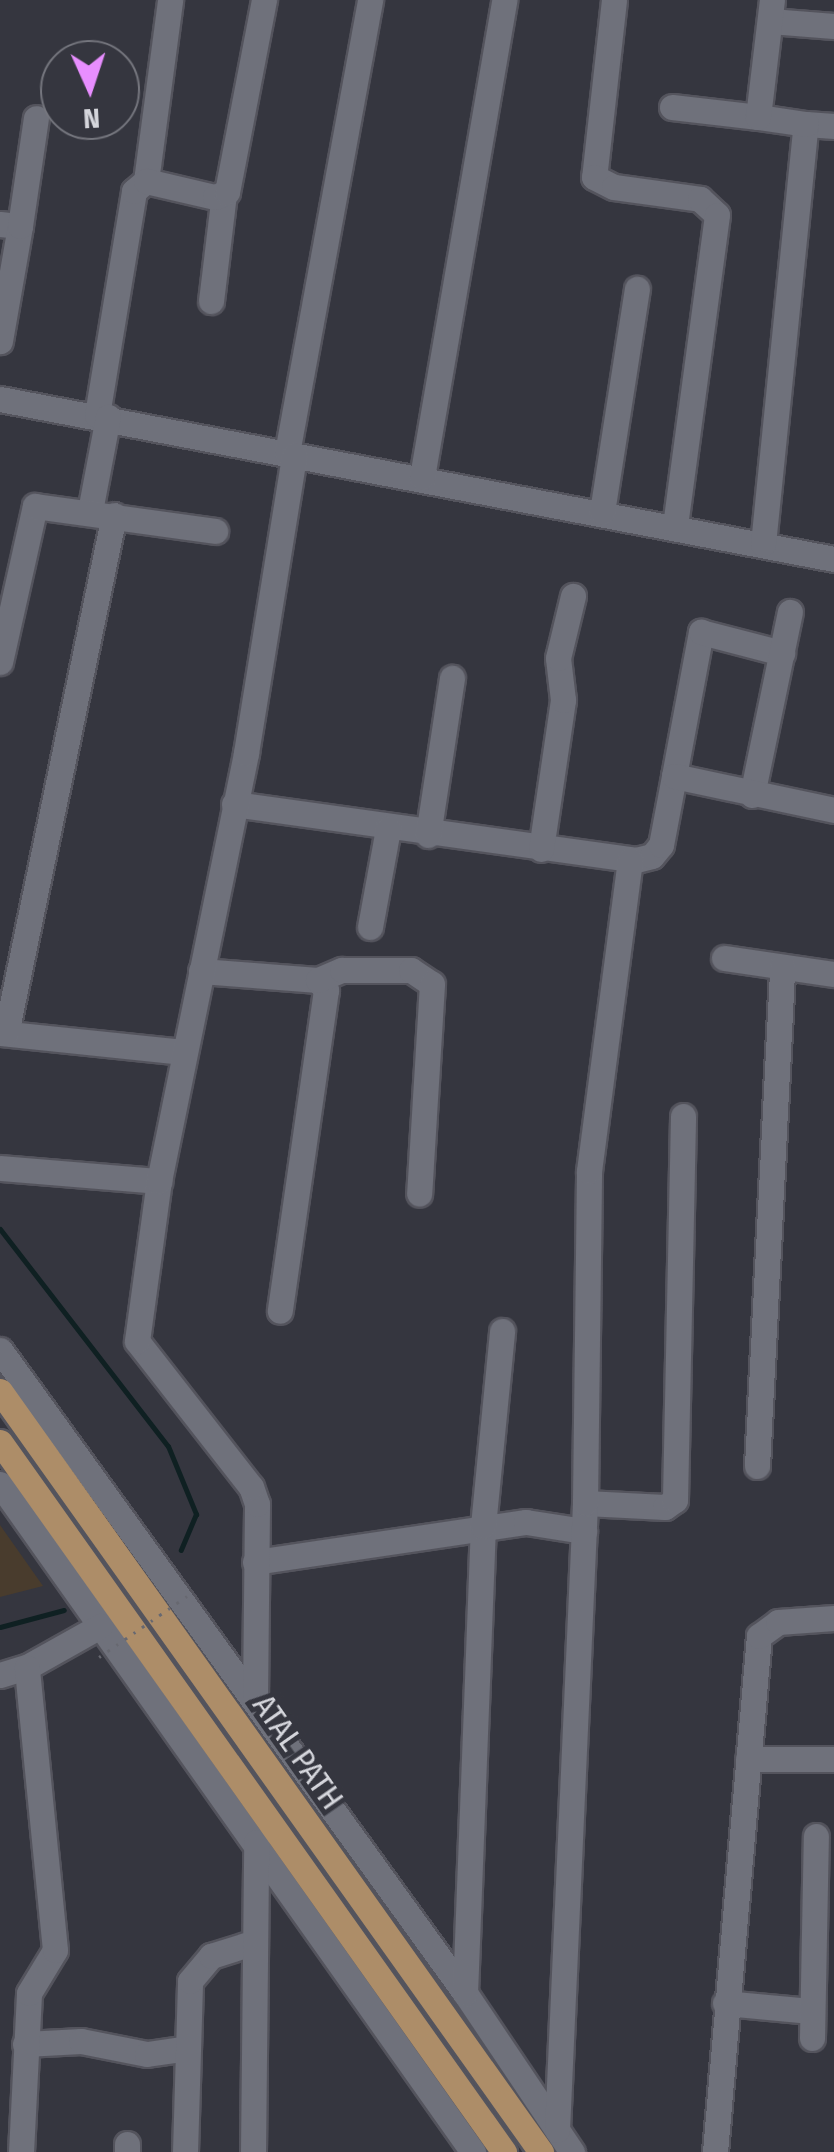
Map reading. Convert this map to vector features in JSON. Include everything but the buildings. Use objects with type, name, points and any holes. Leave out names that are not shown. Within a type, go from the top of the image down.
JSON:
[{"type":"main road","name":"ATAL PATH","points":[[0,1391],[545,2142]]},
{"type":"main road","points":[[5,1454],[504,2152]]},
{"type":"street","points":[[146,181],[170,0]]},
{"type":"street","points":[[211,301],[224,194],[264,0]]},
{"type":"street","points":[[255,1699],[255,1562],[259,1521],[251,1488],[137,1341],[158,1180],[234,804],[290,454],[370,0]]},
{"type":"street","points":[[422,477],[504,0]]},
{"type":"street","points":[[614,0],[594,177],[614,187],[700,199],[718,215],[674,527]]},
{"type":"street","points":[[758,117],[771,11],[834,26]]},
{"type":"street","points":[[672,108],[834,126]]},
{"type":"street","points":[[0,341],[10,225],[36,118]]},
{"type":"street","points":[[763,544],[806,124]]},
{"type":"street","points":[[183,1052],[3,1033],[11,941],[102,513],[102,416],[131,202],[137,185],[146,181],[224,194]]},
{"type":"street","points":[[602,512],[637,288]]},
{"type":"street","points":[[0,400],[422,477],[834,559]]},
{"type":"street","points":[[0,662],[11,548],[35,506],[215,532]]},
{"type":"street","points":[[542,849],[563,700],[556,666],[573,596]]},
{"type":"street","points":[[752,795],[790,612]]},
{"type":"street","points":[[234,804],[428,835],[630,860],[652,856],[660,845],[701,632],[782,653]]},
{"type":"street","points":[[428,835],[452,678]]},
{"type":"street","points":[[674,776],[834,810]]},
{"type":"street","points":[[370,927],[388,828]]},
{"type":"street","points":[[545,2142],[584,1516],[590,1170],[630,860]]},
{"type":"street","points":[[724,958],[834,974]]},
{"type":"street","points":[[757,1466],[782,966]]},
{"type":"street","points":[[200,970],[318,980],[342,970],[411,970],[432,984],[419,1194]]},
{"type":"street","points":[[280,1311],[325,995],[318,980]]},
{"type":"street","points":[[255,1562],[366,1550],[483,1526],[665,1506],[675,1500],[684,1116]]},
{"type":"street","points":[[0,1168],[158,1180]]},
{"type":"street","points":[[466,1993],[483,1526],[502,1331]]},
{"type":"street","points":[[0,1350],[466,1993],[545,2142],[572,2152]]},
{"type":"street","points":[[0,1484],[473,2152]]},
{"type":"street","points":[[714,2152],[763,1628],[834,1618]]},
{"type":"street","points":[[0,1675],[28,1668],[100,1626]]},
{"type":"street","points":[[22,2152],[24,2044],[31,1985],[55,1950],[28,1668]]},
{"type":"street","points":[[748,1759],[834,1759]]},
{"type":"street","points":[[812,2038],[816,1836]]},
{"type":"street","points":[[253,2152],[252,1943],[256,1842]]},
{"type":"street","points":[[186,2152],[188,2048],[196,1970],[211,1956],[252,1943]]},
{"type":"street","points":[[725,2003],[812,2011]]},
{"type":"street","points":[[24,2044],[80,2041],[147,2054],[188,2048]]},
{"type":"path","points":[[99,1657],[193,1592]]},
{"type":"shaded area","points":[[0,1525],[43,1586],[0,1597]]},
{"type":"waterway","points":[[0,1229],[168,1446],[196,1514],[181,1550]]},
{"type":"waterway","points":[[0,1627],[64,1610]]}]
